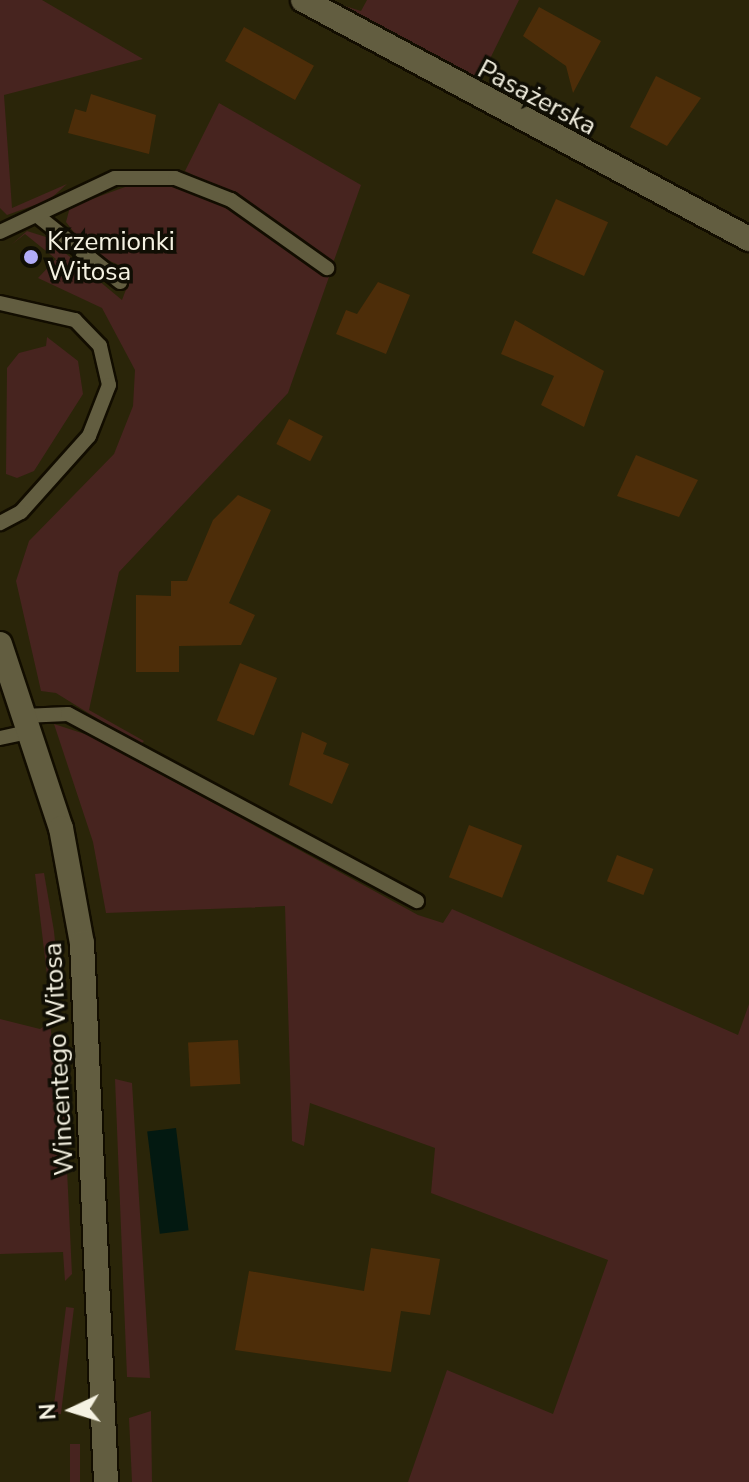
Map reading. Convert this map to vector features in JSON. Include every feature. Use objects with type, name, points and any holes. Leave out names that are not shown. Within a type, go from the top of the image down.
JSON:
[{"type":"street","name":"Pasażerska","points":[[303,0],[749,239]]},
{"type":"street","name":"Wincentego Witosa","points":[[0,644],[64,840],[82,943],[106,1482]]},
{"type":"lane","points":[[0,232],[39,217],[115,178],[175,178],[231,200],[327,268]]},
{"type":"lane","points":[[39,217],[120,282]]},
{"type":"lane","points":[[0,303],[75,320],[100,346],[109,385],[89,436],[21,512],[0,523]]},
{"type":"lane","points":[[0,738],[26,724],[68,714],[417,901]]},
{"type":"shaded area","points":[[0,0],[42,0],[143,59],[4,95],[12,208],[67,184],[49,200],[7,215],[0,208]]},
{"type":"shaded area","points":[[325,0],[361,11],[367,0],[519,0],[479,81]]},
{"type":"shaded area","points":[[219,103],[361,185],[332,266],[249,203],[185,171]]},
{"type":"shaded area","points":[[136,183],[177,185],[230,206],[329,277],[288,393],[119,572],[89,710],[144,741],[140,745],[56,693],[41,691],[16,581],[29,541],[114,454],[133,406],[135,370],[102,308],[38,278],[56,259],[25,234],[11,245],[27,231],[46,237],[122,300],[133,271],[89,252],[66,222],[70,207]]},
{"type":"shaded area","points":[[47,337],[78,361],[83,394],[34,471],[17,478],[6,474],[7,368],[19,353],[46,346]]},
{"type":"shaded area","points":[[54,724],[91,736],[418,915],[443,923],[452,909],[738,1035],[749,1004],[749,1482],[408,1482],[447,1370],[553,1414],[608,1260],[431,1193],[435,1148],[310,1103],[304,1146],[292,1141],[285,906],[106,913],[93,842]]},
{"type":"shaded area","points":[[44,873],[58,974],[47,975],[35,874]]},
{"type":"shaded area","points":[[0,1019],[40,1029],[50,1022],[54,1060],[62,1065],[72,1274],[65,1281],[63,1252],[0,1254]]},
{"type":"shaded area","points":[[115,1079],[132,1083],[150,1378],[127,1377]]},
{"type":"shaded area","points":[[176,1128],[189,1230],[160,1234],[147,1132]]},
{"type":"shaded area","points":[[66,1307],[74,1308],[61,1414],[53,1413]]},
{"type":"shaded area","points":[[151,1411],[152,1482],[132,1482],[129,1418]]},
{"type":"shaded area","points":[[70,1444],[80,1444],[80,1482],[70,1482]]},
{"type":"building","points":[[539,7],[601,41],[573,93],[566,66],[523,36]]},
{"type":"building","points":[[244,27],[314,66],[295,100],[225,61]]},
{"type":"building","points":[[656,76],[701,98],[667,146],[630,127]]},
{"type":"building","points":[[91,94],[156,115],[149,154],[68,133],[75,109],[86,112]]},
{"type":"building","points":[[556,199],[608,222],[584,276],[532,253]]},
{"type":"building","points":[[378,282],[410,295],[386,354],[336,334],[346,310],[357,314]]},
{"type":"building","points":[[515,320],[604,371],[584,427],[541,405],[554,376],[501,354]]},
{"type":"building","points":[[289,419],[323,436],[310,461],[276,444]]},
{"type":"building","points":[[636,455],[698,480],[679,517],[617,496]]},
{"type":"building","points":[[238,495],[271,510],[229,603],[255,615],[241,645],[179,646],[179,672],[136,672],[136,595],[171,596],[171,581],[187,581],[213,520]]},
{"type":"building","points":[[240,663],[277,678],[254,735],[217,720]]},
{"type":"building","points":[[302,732],[327,743],[323,754],[349,764],[332,804],[289,785]]},
{"type":"building","points":[[469,825],[522,845],[502,898],[449,877]]},
{"type":"building","points":[[617,855],[653,869],[643,895],[607,881]]},
{"type":"building","points":[[238,1040],[240,1084],[190,1087],[188,1043]]},
{"type":"building","points":[[371,1248],[440,1259],[430,1315],[401,1311],[391,1372],[235,1350],[249,1271],[364,1291]]},
{"type":"place","name":"Krzemionki Witosa","points":[[31,257]]}]
